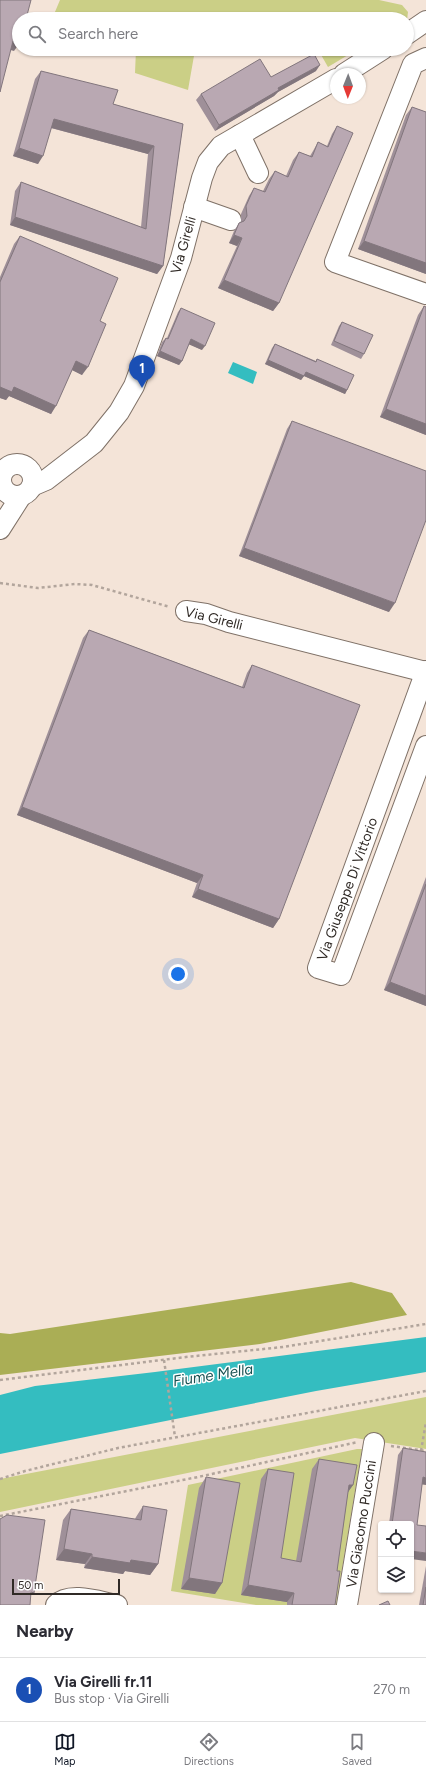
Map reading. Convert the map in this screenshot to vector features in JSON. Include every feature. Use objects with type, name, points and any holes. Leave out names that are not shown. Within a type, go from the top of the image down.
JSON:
[{"type":"street","points":[[414,29],[426,21]]},
{"type":"street","points":[[353,68],[372,56]]},
{"type":"street","points":[[426,58],[413,64],[335,262],[426,294]]},
{"type":"street","name":"Via Girelli","points":[[27,483],[46,480],[94,443],[119,412],[134,386],[181,258],[194,207],[208,162],[221,146],[330,82]]},
{"type":"street","points":[[240,135],[258,173]]},
{"type":"street","points":[[194,207],[232,220]]},
{"type":"street","points":[[0,529],[27,483],[23,465],[13,464],[2,476],[6,492],[13,496],[27,483]]},
{"type":"street","name":"Via Girelli","points":[[186,611],[206,614],[230,622],[426,671]]},
{"type":"street","name":"Via Giuseppe Di Vittorio","points":[[426,671],[318,968],[341,975],[426,746]]},
{"type":"street","name":"Via Giacomo Puccini","points":[[347,1605],[374,1443]]},
{"type":"street","points":[[56,1605],[60,1601],[69,1598],[117,1605]]},
{"type":"path","name":"Via Girelli","points":[[0,582],[38,588],[75,584],[92,584],[186,611]]},
{"type":"path","points":[[0,1380],[283,1347],[426,1324]]},
{"type":"path","points":[[164,1360],[175,1437]]},
{"type":"path","points":[[0,1479],[32,1469],[118,1448],[426,1391]]},
{"type":"path","points":[[421,1451],[426,1422]]},
{"type":"path","points":[[0,1516],[198,1477],[359,1442],[426,1451]]},
{"type":"green space","points":[[60,0],[379,0],[402,5],[408,12],[55,12]]},
{"type":"green space","points":[[136,56],[194,56],[188,90],[135,73]]},
{"type":"green space","points":[[322,56],[346,56],[328,67]]},
{"type":"green space","points":[[351,1282],[392,1293],[407,1315],[260,1344],[0,1375],[0,1333],[10,1334]]},
{"type":"green space","points":[[426,1397],[426,1449],[355,1438],[0,1512],[0,1479]]},
{"type":"green space","points":[[362,1449],[336,1605],[256,1605],[171,1591],[188,1485]]},
{"type":"water","points":[[233,362],[257,372],[253,384],[228,373]]},
{"type":"water","name":"Fiume Mella","points":[[426,1337],[426,1372],[316,1391],[0,1454],[0,1395],[35,1386]]},
{"type":"building","points":[[0,0],[31,0],[28,12],[12,12],[12,45],[0,92]]},
{"type":"building","points":[[310,56],[315,56],[320,65],[278,88],[279,90],[219,125],[201,94],[260,59],[271,77]]},
{"type":"building","points":[[41,71],[118,90],[113,104],[183,124],[163,266],[15,217],[21,182],[146,229],[154,146],[54,119],[43,156],[19,148]]},
{"type":"building","points":[[412,107],[426,112],[426,263],[364,241]]},
{"type":"building","points":[[337,126],[353,133],[279,303],[224,280],[242,238],[234,235],[239,223],[244,221],[247,216],[246,206],[254,188],[265,192],[275,171],[288,177],[299,152],[312,157],[318,142],[328,147]]},
{"type":"building","points":[[20,236],[118,278],[100,321],[106,324],[88,367],[76,361],[56,406],[14,387],[12,392],[0,387],[0,282]]},
{"type":"building","points":[[424,306],[426,307],[426,424],[386,409]]},
{"type":"building","points":[[181,308],[215,323],[205,346],[191,339],[182,361],[160,351],[166,338],[168,339]]},
{"type":"building","points":[[342,322],[373,335],[364,354],[334,341]]},
{"type":"building","points":[[275,344],[316,362],[317,359],[354,375],[347,390],[306,372],[304,376],[268,360]]},
{"type":"building","points":[[292,421],[426,471],[426,520],[395,603],[244,548]]},
{"type":"building","points":[[89,630],[244,688],[252,665],[360,705],[279,919],[198,889],[203,875],[22,807]]},
{"type":"building","points":[[426,884],[426,996],[390,982]]},
{"type":"building","points":[[403,1448],[426,1452],[426,1478],[423,1477],[417,1525],[426,1526],[426,1553],[414,1551],[414,1521],[392,1521]]},
{"type":"building","points":[[319,1459],[357,1465],[353,1485],[349,1485],[337,1571],[340,1571],[335,1605],[292,1605],[294,1593],[248,1585],[268,1469],[294,1473],[281,1558],[301,1562]]},
{"type":"building","points":[[206,1477],[240,1483],[222,1583],[189,1578]]},
{"type":"building","points":[[143,1506],[167,1510],[158,1564],[131,1560],[130,1563],[92,1557],[92,1554],[64,1549],[71,1509],[141,1520]]},
{"type":"building","points":[[7,1515],[45,1520],[34,1593],[31,1592],[30,1605],[0,1605],[0,1519]]},
{"type":"building","points":[[426,1587],[426,1605],[423,1605]]},
{"type":"building","points":[[388,1601],[390,1605],[379,1605]]},
{"type":"place","name":"Via Girelli fr.11","points":[[142,388]]}]
